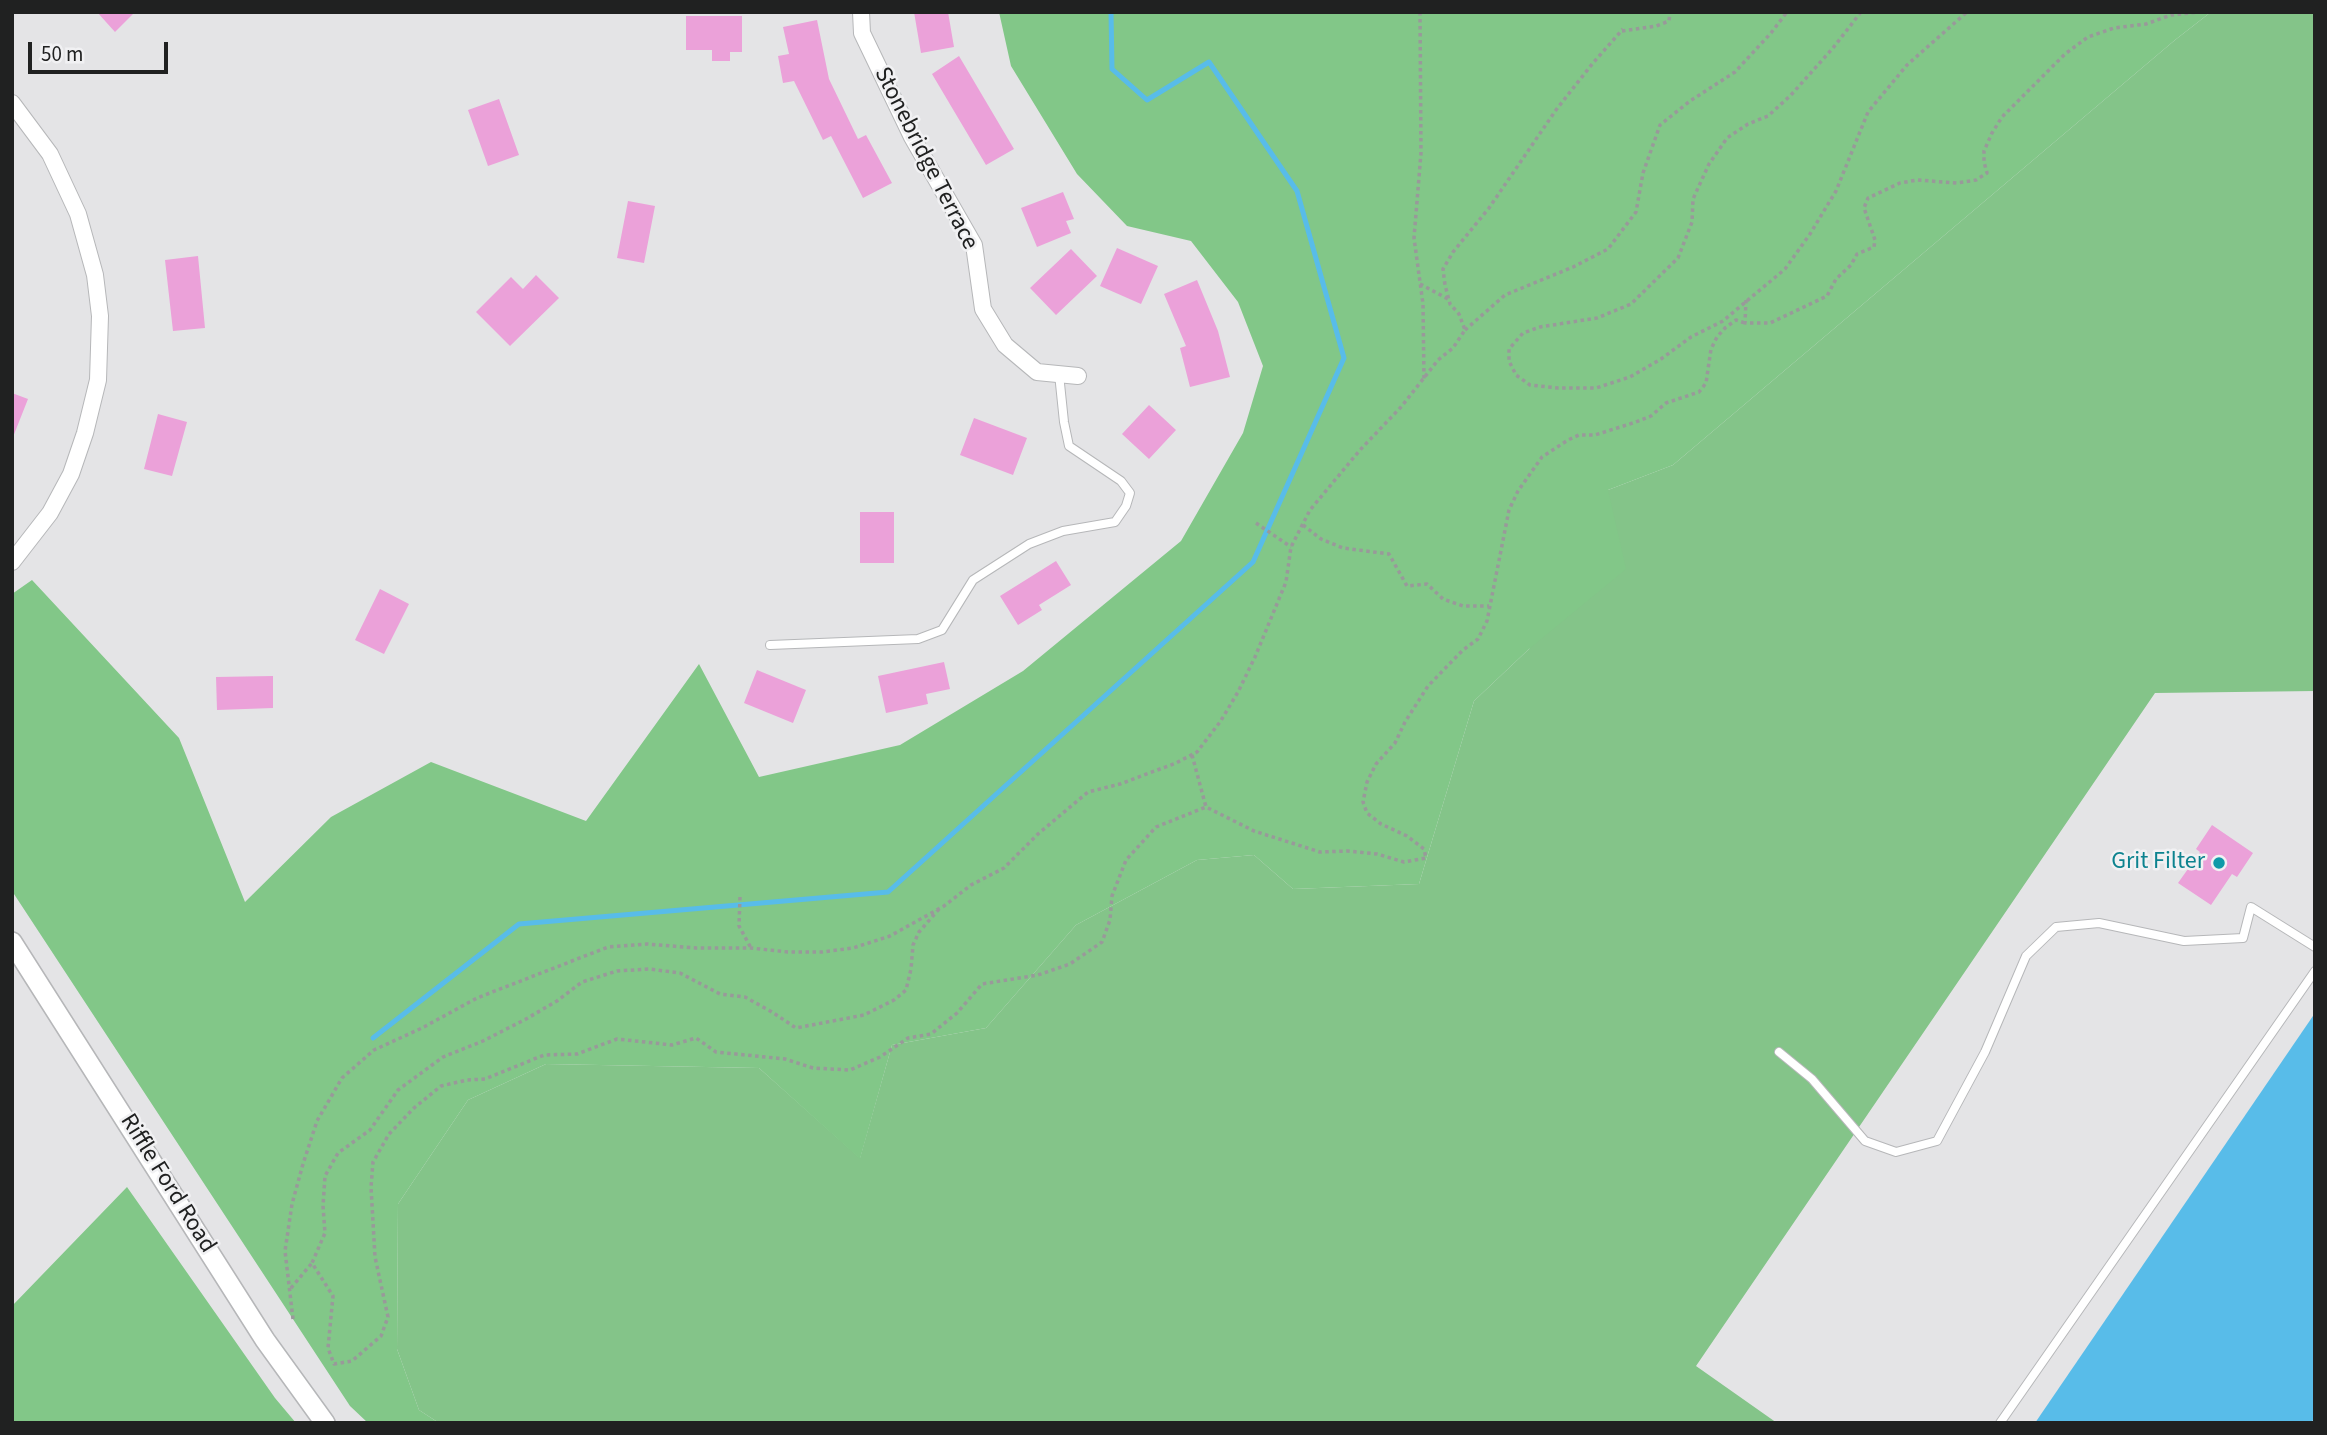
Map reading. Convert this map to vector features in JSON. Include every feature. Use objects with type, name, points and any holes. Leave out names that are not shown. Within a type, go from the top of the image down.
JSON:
[{"type":"street","name":"Stonebridge Terrace","points":[[861,12],[862,33],[912,137],[974,245],[983,309],[1005,345],[1037,372],[1078,376]]},
{"type":"street","points":[[12,103],[50,154],[78,214],[95,275],[100,316],[98,380],[85,433],[71,474],[50,513],[12,562]]},
{"type":"street","name":"Riffle Ford Road","points":[[12,942],[265,1340],[325,1423]]},
{"type":"lane","points":[[770,645],[918,639],[942,630],[972,580],[1029,544],[1063,531],[1115,522],[1126,506],[1130,493],[1121,481],[1069,446],[1059,374]]},
{"type":"lane","points":[[1779,1052],[1812,1079],[1865,1141],[1896,1153],[1937,1141],[1985,1052],[2026,956],[2056,927],[2099,923],[2184,941],[2243,937],[2251,907],[2315,947]]},
{"type":"lane","points":[[2000,1423],[2315,971]]},
{"type":"path","points":[[1420,12],[1421,153],[1414,238],[1423,304],[1424,380]]},
{"type":"path","points":[[1613,38],[1623,29],[1657,26],[1669,21],[1670,12]]},
{"type":"path","points":[[293,1319],[285,1251],[292,1204],[317,1121],[342,1077],[374,1050],[477,998],[608,947],[647,944],[799,952],[853,948],[890,936],[939,909],[971,885],[1004,867],[1088,792],[1176,764],[1197,752],[1238,692],[1269,626],[1286,582],[1291,547],[1310,510],[1424,380],[1438,360],[1453,348],[1465,330],[1505,295],[1573,267],[1608,249],[1636,212],[1643,173],[1660,125],[1689,101],[1735,72],[1787,12]]},
{"type":"path","points":[[1861,12],[1791,95],[1768,116],[1748,124],[1727,138],[1709,164],[1693,199],[1692,222],[1678,258],[1631,304],[1597,318],[1541,327],[1523,333],[1509,349],[1509,360],[1516,375],[1530,385],[1596,388],[1630,377],[1692,337],[1723,321],[1784,269],[1810,234],[1836,191],[1868,113],[1907,65],[1967,12]]},
{"type":"path","points":[[1192,755],[1206,807],[1254,831],[1320,852],[1377,854],[1405,862],[1426,858],[1424,849],[1407,836],[1381,824],[1367,813],[1363,802],[1367,782],[1377,764],[1395,743],[1428,686],[1463,650],[1478,639],[1487,621],[1496,585],[1509,510],[1518,491],[1542,457],[1579,435],[1595,435],[1636,422],[1651,416],[1666,403],[1699,393],[1706,383],[1710,349],[1724,328],[1736,320],[1745,323],[1770,323],[1826,296],[1857,254],[1874,247],[1875,240],[1864,208],[1868,198],[1917,180],[1956,183],[1976,180],[1987,173],[1984,151],[2002,117],[2065,54],[2088,37],[2114,28],[2146,24],[2171,15],[2200,12]]},
{"type":"path","points":[[1465,330],[1459,314],[1448,299],[1443,270],[1556,110],[1592,63],[1623,29]]},
{"type":"path","points":[[1420,284],[1448,299]]},
{"type":"path","points":[[1745,323],[1746,299]]},
{"type":"path","points":[[1256,523],[1291,547]]},
{"type":"path","points":[[1303,524],[1321,539],[1343,548],[1389,554],[1407,586],[1427,584],[1443,599],[1463,606],[1489,606]]},
{"type":"path","points":[[312,1263],[333,1296],[328,1348],[334,1364],[352,1361],[382,1335],[388,1317],[375,1257],[371,1187],[373,1162],[389,1134],[414,1108],[440,1087],[467,1080],[485,1079],[544,1055],[577,1054],[617,1040],[672,1045],[696,1038],[716,1052],[785,1059],[813,1068],[850,1070],[880,1057],[908,1038],[931,1034],[957,1013],[982,984],[1038,975],[1070,964],[1102,942],[1111,920],[1112,896],[1126,860],[1156,827],[1206,807]]},
{"type":"path","points":[[740,897],[739,926],[751,948]]},
{"type":"path","points":[[290,1289],[312,1263],[325,1233],[325,1176],[338,1153],[370,1130],[398,1090],[443,1057],[483,1041],[526,1019],[582,982],[617,971],[649,969],[680,974],[720,994],[745,997],[796,1028],[864,1015],[894,1000],[906,990],[913,945],[919,932],[939,909]]},
{"type":"green space","points":[[999,12],[2211,12],[1673,465],[1608,490],[1626,569],[1529,649],[1474,701],[1419,884],[1293,889],[1254,855],[1197,860],[1076,925],[986,1028],[892,1045],[860,1159],[759,1068],[546,1064],[468,1100],[398,1204],[397,1349],[419,1410],[439,1423],[368,1423],[350,1406],[12,891],[12,594],[32,580],[179,738],[245,902],[331,817],[431,762],[586,821],[699,664],[759,777],[900,745],[1023,671],[1181,541],[1243,433],[1263,366],[1238,302],[1191,241],[1127,226],[1077,174],[1011,66]]},
{"type":"green space","points":[[2211,12],[2315,12],[2315,691],[2155,693],[1696,1366],[1777,1423],[439,1423],[419,1410],[397,1349],[398,1204],[468,1100],[546,1064],[759,1068],[860,1158],[892,1045],[986,1028],[1076,925],[1197,860],[1254,855],[1293,889],[1419,884],[1474,701],[1529,649],[1608,490],[1673,465]]},
{"type":"green space","points":[[127,1187],[275,1398],[296,1423],[12,1423],[12,1306]]},
{"type":"water","points":[[2315,1013],[2315,1417],[2311,1423],[2035,1423]]},
{"type":"building","points":[[97,12],[135,12],[115,32]]},
{"type":"building","points":[[914,12],[948,12],[954,47],[921,53]]},
{"type":"building","points":[[686,16],[742,16],[742,52],[730,52],[730,61],[712,61],[712,50],[686,50]]},
{"type":"building","points":[[817,20],[829,79],[858,139],[866,135],[892,183],[863,198],[831,136],[823,140],[794,81],[783,83],[778,56],[789,54],[783,27]]},
{"type":"building","points":[[959,56],[1014,149],[986,165],[932,74]]},
{"type":"building","points":[[499,99],[519,155],[488,166],[468,110]]},
{"type":"building","points":[[1063,192],[1074,219],[1066,221],[1071,233],[1037,247],[1021,208]]},
{"type":"building","points":[[628,201],[655,206],[644,263],[617,258]]},
{"type":"building","points":[[1117,248],[1158,266],[1141,304],[1100,286]]},
{"type":"building","points":[[1071,249],[1097,276],[1056,315],[1030,288]]},
{"type":"building","points":[[198,256],[205,328],[173,331],[165,260]]},
{"type":"building","points":[[536,275],[559,298],[510,346],[476,312],[511,277],[523,289]]},
{"type":"building","points":[[1197,280],[1218,331],[1230,377],[1190,387],[1180,348],[1186,346],[1164,294]]},
{"type":"building","points":[[12,393],[28,399],[13,437],[12,437]]},
{"type":"building","points":[[1149,405],[1176,430],[1149,459],[1122,434]]},
{"type":"building","points":[[158,414],[187,422],[172,476],[144,469]]},
{"type":"building","points":[[974,418],[1027,438],[1013,475],[960,455]]},
{"type":"building","points":[[860,512],[894,512],[894,563],[860,563]]},
{"type":"building","points":[[1056,561],[1071,585],[1039,605],[1042,610],[1018,625],[1000,596]]},
{"type":"building","points":[[380,589],[409,604],[384,654],[355,640]]},
{"type":"building","points":[[944,662],[950,689],[926,694],[928,704],[886,713],[878,676]]},
{"type":"building","points":[[757,670],[806,690],[793,723],[744,703]]},
{"type":"building","points":[[273,676],[273,708],[217,710],[216,677]]},
{"type":"building","name":"Grit Filter","points":[[2212,825],[2253,853],[2237,877],[2232,874],[2211,905],[2178,883],[2200,852],[2196,849]]},
{"type":"waterway","points":[[373,1038],[519,924],[888,892],[1253,562],[1344,358],[1297,191],[1209,62],[1147,100],[1112,69],[1111,12]]},
{"type":"place","name":"Grit Filter","points":[[2219,863]]}]
